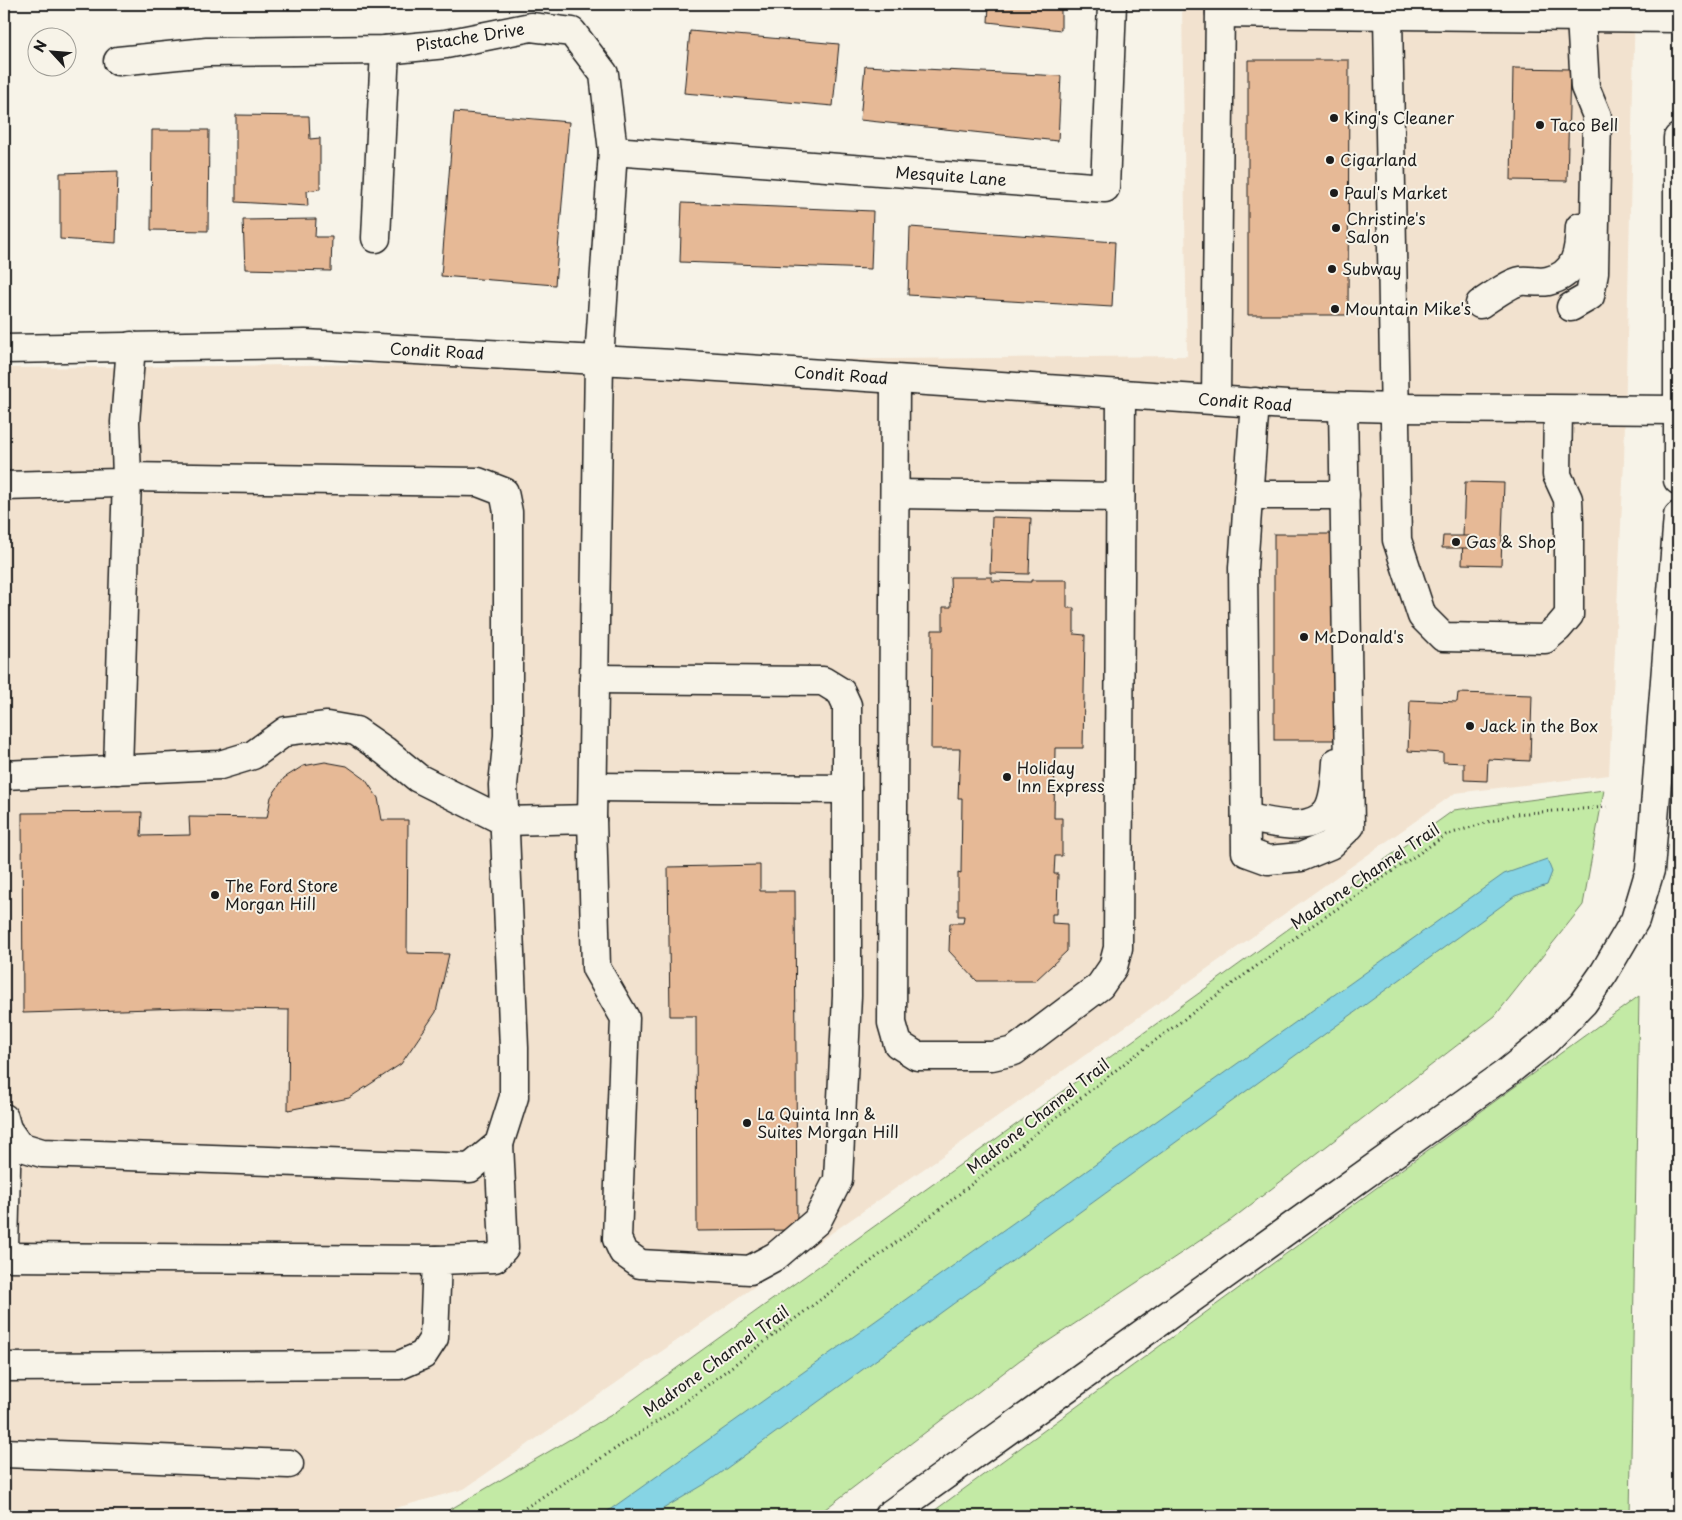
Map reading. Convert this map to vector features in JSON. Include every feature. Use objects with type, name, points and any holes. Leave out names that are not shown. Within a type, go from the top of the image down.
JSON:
[{"type":"main road","name":"Mesquite Lane","points":[[613,151],[1105,188],[1112,4]]},
{"type":"main road","points":[[1216,400],[1220,8],[1388,15],[1420,9],[1581,17],[1678,18]]},
{"type":"main road","points":[[1388,15],[1397,540],[1422,616],[1442,637],[1545,639],[1558,628],[1568,615],[1568,499],[1557,476],[1558,410]]},
{"type":"main road","points":[[1480,304],[1519,281],[1548,281],[1556,278],[1564,274],[1576,261],[1579,245],[1585,86],[1581,17]]},
{"type":"main road","name":"Pistache Drive","points":[[118,61],[206,52],[385,50],[446,44],[531,27],[572,32],[604,74],[613,151],[599,360],[594,679],[593,787],[592,819],[596,968],[625,1018],[617,1239],[623,1252],[640,1264],[750,1270],[776,1256],[816,1221],[838,1180],[847,996],[847,705],[841,692],[823,681],[594,679]]},
{"type":"main road","points":[[376,238],[385,50]]},
{"type":"main road","points":[[1571,307],[1590,296],[1594,272],[1597,116],[1585,86]]},
{"type":"main road","points":[[1678,138],[1678,480]]},
{"type":"main road","name":"Condit Road","points":[[4,349],[305,344],[599,360],[1343,407],[1678,410]]},
{"type":"main road","points":[[118,770],[127,476],[125,422],[131,346]]},
{"type":"main road","points":[[895,378],[892,1023],[898,1044],[917,1056],[992,1056],[1014,1051],[1100,986],[1113,967],[1118,948],[1121,394]]},
{"type":"main road","points":[[1255,402],[1243,568],[1246,852],[1268,860],[1301,857],[1330,845],[1350,826],[1343,407]]},
{"type":"main road","points":[[4,486],[119,483],[127,476],[478,482],[504,492],[508,512],[508,736],[503,785],[514,1048],[514,1097],[499,1144],[504,1248],[495,1258],[437,1260],[4,1257]]},
{"type":"main road","points":[[894,494],[1120,497]]},
{"type":"main road","points":[[1249,495],[1345,495]]},
{"type":"main road","points":[[888,1516],[1504,1074],[1546,1041],[1582,1003],[1604,973],[1635,920],[1650,870],[1678,516]]},
{"type":"main road","points":[[1246,818],[1297,825],[1314,822],[1327,811],[1333,794],[1338,760],[1340,617],[1347,598]]},
{"type":"main road","points":[[4,775],[220,765],[253,755],[286,731],[326,726],[356,732],[418,778],[504,821],[592,819]]},
{"type":"main road","points":[[593,787],[847,789]]},
{"type":"main road","points":[[6,1124],[19,1146],[42,1153],[470,1168],[499,1144]]},
{"type":"main road","points":[[4,1248],[6,1124]]},
{"type":"main road","points":[[4,1367],[400,1365],[423,1356],[434,1338],[437,1260]]},
{"type":"main road","points":[[4,1453],[289,1464]]},
{"type":"path","name":"Madrone Channel Trail","points":[[513,1516],[673,1411],[935,1213],[1130,1059],[1307,929],[1446,835],[1514,814],[1607,807]]},
{"type":"shaded area","points":[[1182,4],[1635,4],[1624,462],[1609,775],[1455,793],[978,1131],[464,1489],[367,1516],[4,1516],[4,368],[1187,356]]},
{"type":"green space","points":[[1604,790],[1583,905],[1495,1016],[1231,1220],[1020,1360],[816,1516],[439,1516],[613,1414],[1454,810]]},
{"type":"green space","points":[[1639,996],[1630,1516],[927,1516]]},
{"type":"water","points":[[1547,859],[1552,872],[1547,885],[1515,896],[705,1484],[651,1516],[601,1516],[1504,874]]},
{"type":"building","points":[[989,4],[1061,4],[1061,30],[988,22]]},
{"type":"building","points":[[690,31],[839,44],[833,106],[684,93]]},
{"type":"building","points":[[1248,60],[1349,60],[1348,315],[1248,315]]},
{"type":"building","points":[[865,66],[1061,76],[1058,141],[860,120]]},
{"type":"building","name":"Taco Bell","points":[[1513,68],[1570,69],[1567,181],[1511,180]]},
{"type":"building","points":[[454,112],[569,122],[555,285],[441,276]]},
{"type":"building","points":[[236,115],[309,116],[310,139],[320,138],[320,189],[307,191],[308,206],[236,202]]},
{"type":"building","points":[[152,130],[209,130],[208,231],[151,230]]},
{"type":"building","points":[[118,171],[116,243],[60,239],[60,173]]},
{"type":"building","points":[[682,203],[873,211],[871,269],[680,262]]},
{"type":"building","points":[[316,219],[315,237],[332,237],[331,271],[245,269],[243,220]]},
{"type":"building","points":[[910,227],[1115,242],[1112,307],[908,295]]},
{"type":"building","name":"Gas & Shop","points":[[1465,482],[1504,483],[1501,565],[1462,564]]},
{"type":"building","points":[[992,517],[1031,518],[1029,574],[990,573]]},
{"type":"building","name":"McDonald's","points":[[1274,534],[1334,534],[1334,740],[1274,740]]},
{"type":"building","name":"Gas & Shop","points":[[1443,536],[1470,536],[1470,548],[1442,548]]},
{"type":"building","name":"Holiday Inn Express","points":[[950,577],[992,577],[992,581],[1031,582],[1031,580],[1067,580],[1067,608],[1074,608],[1074,634],[1085,635],[1083,748],[1055,748],[1054,818],[1062,818],[1062,856],[1055,856],[1054,874],[1058,874],[1057,914],[1052,914],[1052,923],[1067,924],[1067,951],[1035,981],[977,981],[949,951],[950,923],[963,923],[964,916],[958,916],[958,873],[961,874],[962,798],[958,798],[960,749],[931,749],[932,630],[943,630],[943,607],[951,607]]},
{"type":"building","name":"Jack in the Box","points":[[1458,693],[1532,695],[1530,761],[1488,759],[1487,781],[1464,780],[1464,763],[1443,762],[1443,753],[1408,751],[1410,700],[1457,702]]},
{"type":"building","name":"The Ford Store Morgan Hill","points":[[325,762],[347,766],[365,779],[378,798],[382,820],[408,820],[407,953],[449,954],[436,1012],[401,1064],[349,1098],[288,1110],[289,1010],[185,1008],[23,1013],[22,813],[142,812],[141,836],[190,835],[189,817],[267,818],[271,797],[284,778],[303,766]]},
{"type":"building","name":"La Quinta Inn & Suites Morgan Hill","points":[[760,865],[760,891],[795,891],[797,1230],[697,1231],[696,1016],[670,1016],[668,867]]},
{"type":"place","name":"King's Cleaner","points":[[1334,118]]},
{"type":"place","name":"Taco Bell","points":[[1540,125]]},
{"type":"place","name":"Cigarland","points":[[1330,160]]},
{"type":"place","name":"Paul's Market","points":[[1334,193]]},
{"type":"place","name":"Christine's Salon","points":[[1336,228]]},
{"type":"place","name":"Subway","points":[[1332,269]]},
{"type":"place","name":"Mountain Mike's","points":[[1335,309]]},
{"type":"place","name":"Gas & Shop","points":[[1456,542]]},
{"type":"place","name":"McDonald's","points":[[1304,637]]},
{"type":"place","name":"Jack in the Box","points":[[1470,726]]},
{"type":"place","name":"Holiday Inn Express","points":[[1007,777]]},
{"type":"place","name":"The Ford Store Morgan Hill","points":[[215,895]]},
{"type":"place","name":"La Quinta Inn & Suites Morgan Hill","points":[[747,1123]]}]
